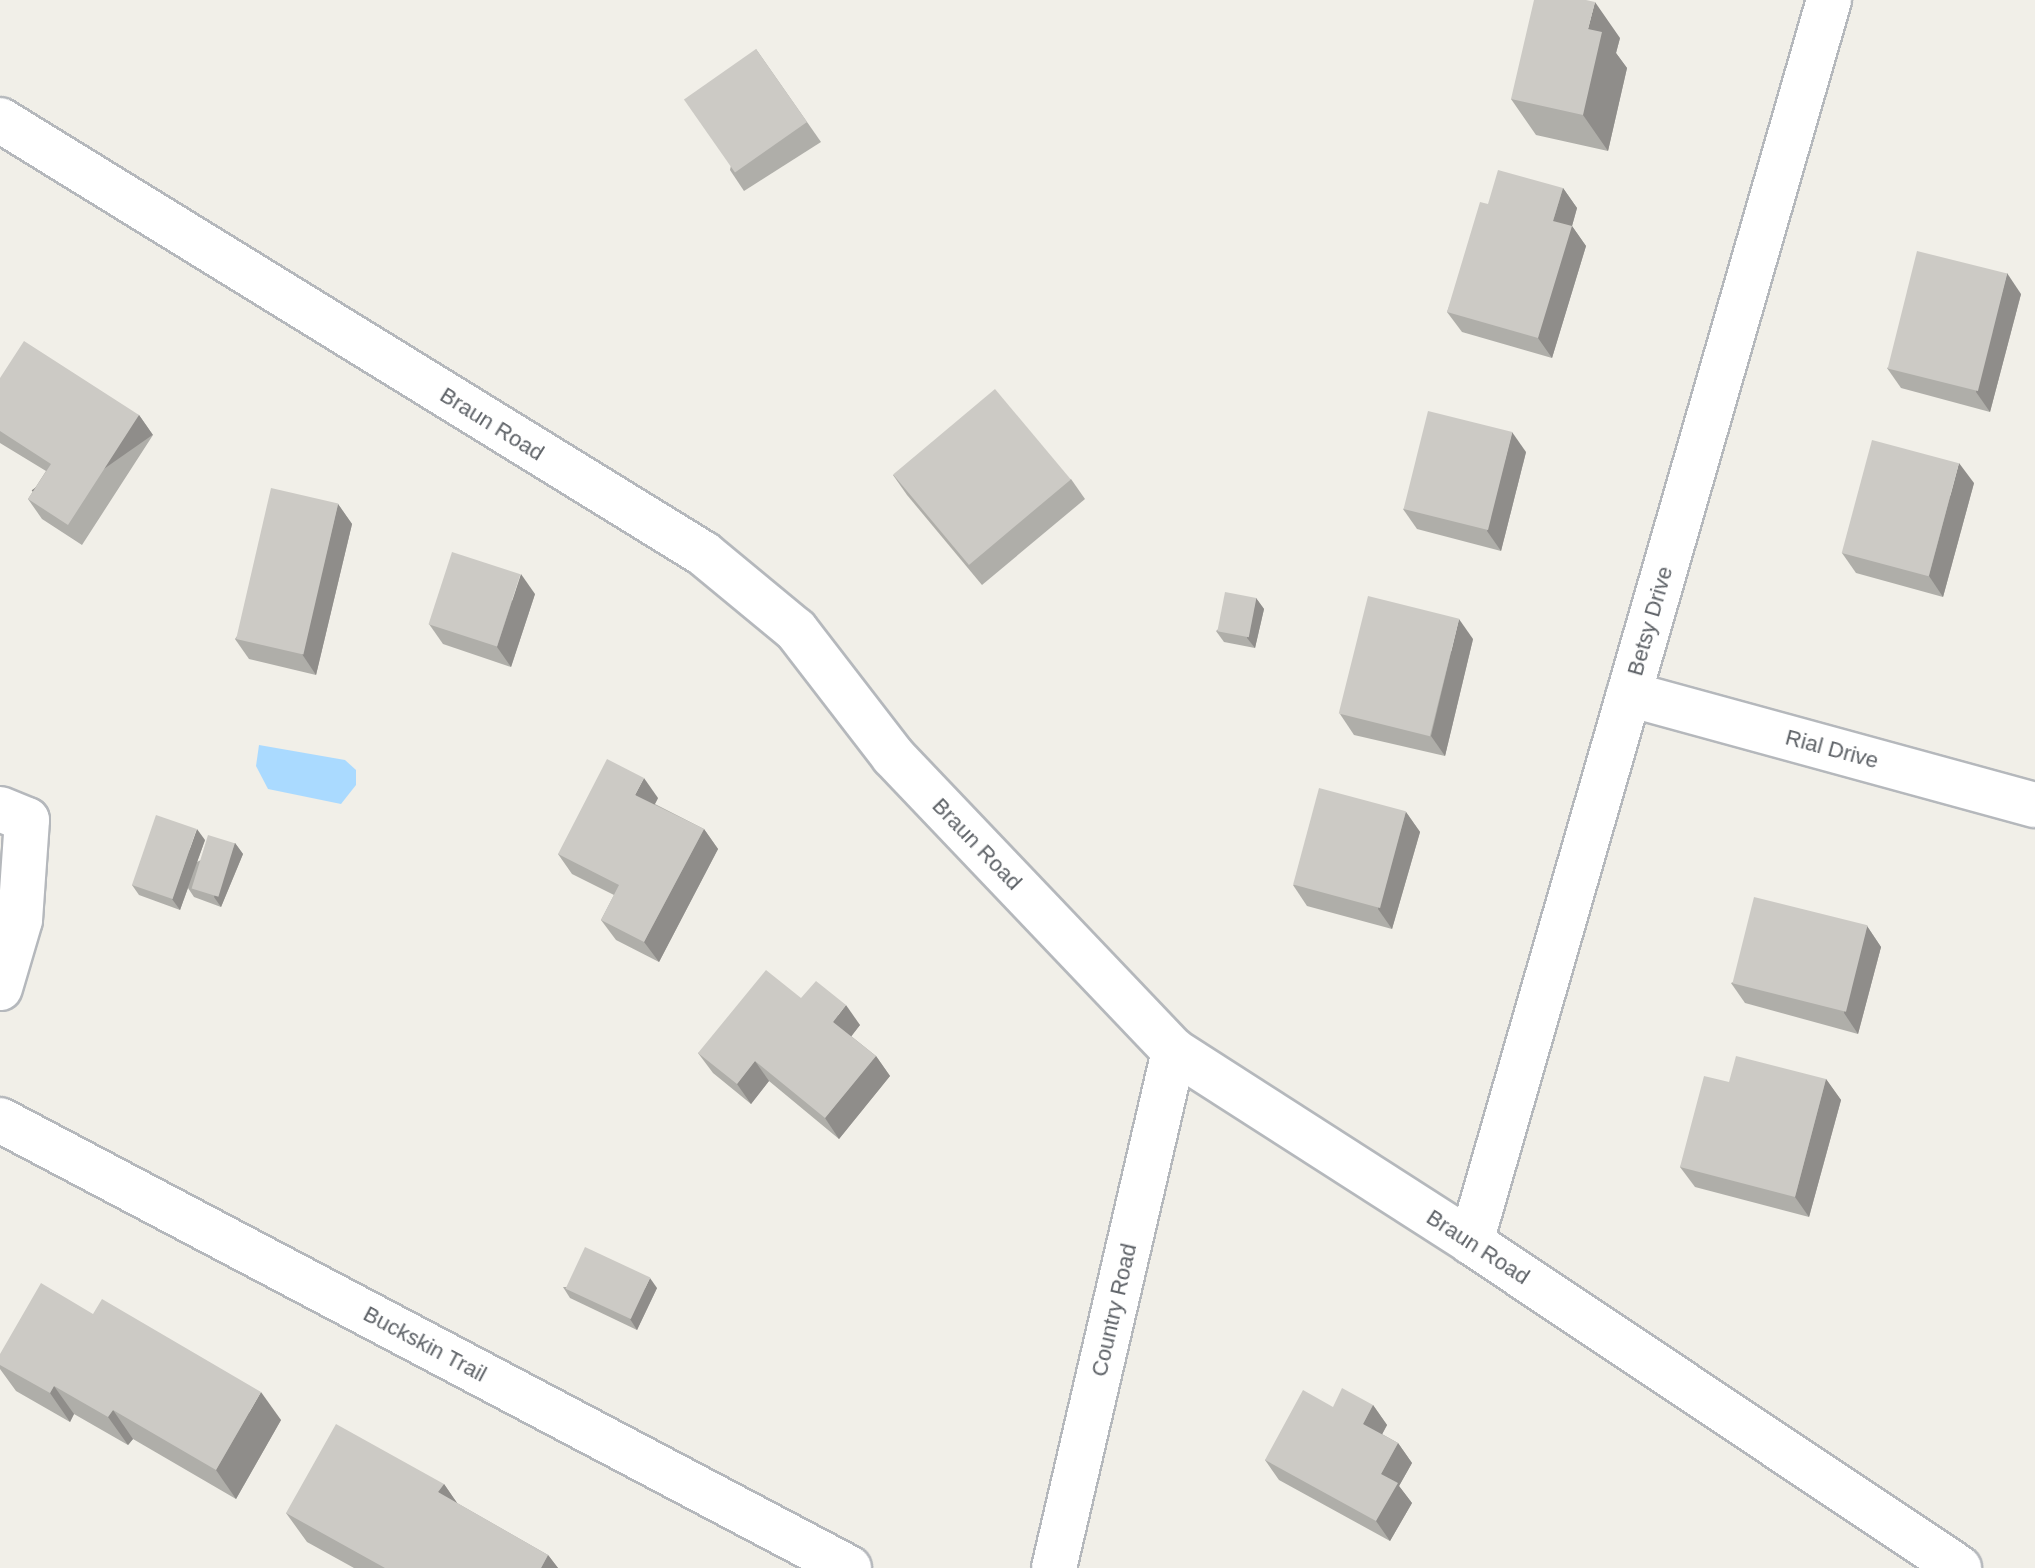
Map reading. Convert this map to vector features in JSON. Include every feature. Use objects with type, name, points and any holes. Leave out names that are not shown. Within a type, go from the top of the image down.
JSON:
[{"type":"street","name":"Betsy Drive","points":[[1471,1242],[1829,0]]},
{"type":"street","name":"Braun Road","points":[[0,120],[704,554],[796,630],[893,756],[1174,1051],[1471,1242],[1959,1568]]},
{"type":"street","name":"Rial Drive","points":[[1629,694],[2035,805]]},
{"type":"street","points":[[0,809],[27,820],[20,920],[0,988]]},
{"type":"street","name":"Country Road","points":[[1054,1568],[1174,1051]]},
{"type":"street","name":"Buckskin Trail","points":[[0,1120],[849,1568]]},
{"type":"water","points":[[259,745],[345,760],[356,770],[356,785],[341,804],[268,789],[256,766]]},
{"type":"building","points":[[1534,0],[1595,2],[1588,29],[1602,32],[1583,115],[1511,99]]},
{"type":"building","points":[[756,49],[807,122],[735,172],[684,99]]},
{"type":"building","points":[[1498,170],[1563,188],[1553,221],[1572,226],[1538,338],[1447,312],[1480,202],[1488,204]]},
{"type":"building","points":[[1917,251],[2007,273],[1978,391],[1888,368]]},
{"type":"building","points":[[24,341],[139,415],[68,525],[28,499],[51,464],[0,431],[0,378]]},
{"type":"building","points":[[995,389],[1071,479],[969,565],[893,474]]},
{"type":"building","points":[[1428,411],[1512,432],[1488,530],[1404,509]]},
{"type":"building","points":[[1872,440],[1959,463],[1929,576],[1842,553]]},
{"type":"building","points":[[271,488],[338,504],[303,655],[236,639]]},
{"type":"building","points":[[452,552],[520,574],[497,647],[429,624]]},
{"type":"building","points":[[1225,592],[1256,598],[1249,637],[1217,631]]},
{"type":"building","points":[[1368,596],[1459,619],[1430,736],[1339,713]]},
{"type":"building","points":[[607,759],[644,778],[635,795],[704,829],[644,942],[601,920],[619,885],[558,854]]},
{"type":"building","points":[[1319,788],[1406,811],[1380,908],[1293,885]]},
{"type":"building","points":[[156,815],[197,829],[173,899],[132,885]]},
{"type":"building","points":[[208,835],[235,843],[218,897],[192,889]]},
{"type":"building","points":[[1754,897],[1868,925],[1846,1012],[1732,983]]},
{"type":"building","points":[[766,970],[801,998],[816,981],[846,1005],[833,1022],[876,1056],[825,1118],[755,1061],[737,1084],[698,1053]]},
{"type":"building","points":[[1736,1056],[1826,1079],[1795,1197],[1680,1167],[1704,1076],[1729,1082]]},
{"type":"building","points":[[585,1247],[650,1277],[631,1319],[566,1289]]},
{"type":"building","points":[[41,1283],[93,1314],[102,1299],[261,1392],[216,1470],[113,1410],[108,1417],[54,1386],[50,1393],[0,1365],[0,1354]]},
{"type":"building","points":[[1342,1388],[1373,1405],[1363,1424],[1398,1443],[1381,1474],[1398,1483],[1376,1521],[1265,1460],[1303,1390],[1333,1407]]},
{"type":"building","points":[[336,1424],[444,1484],[438,1492],[548,1555],[541,1568],[385,1568],[286,1513]]}]
